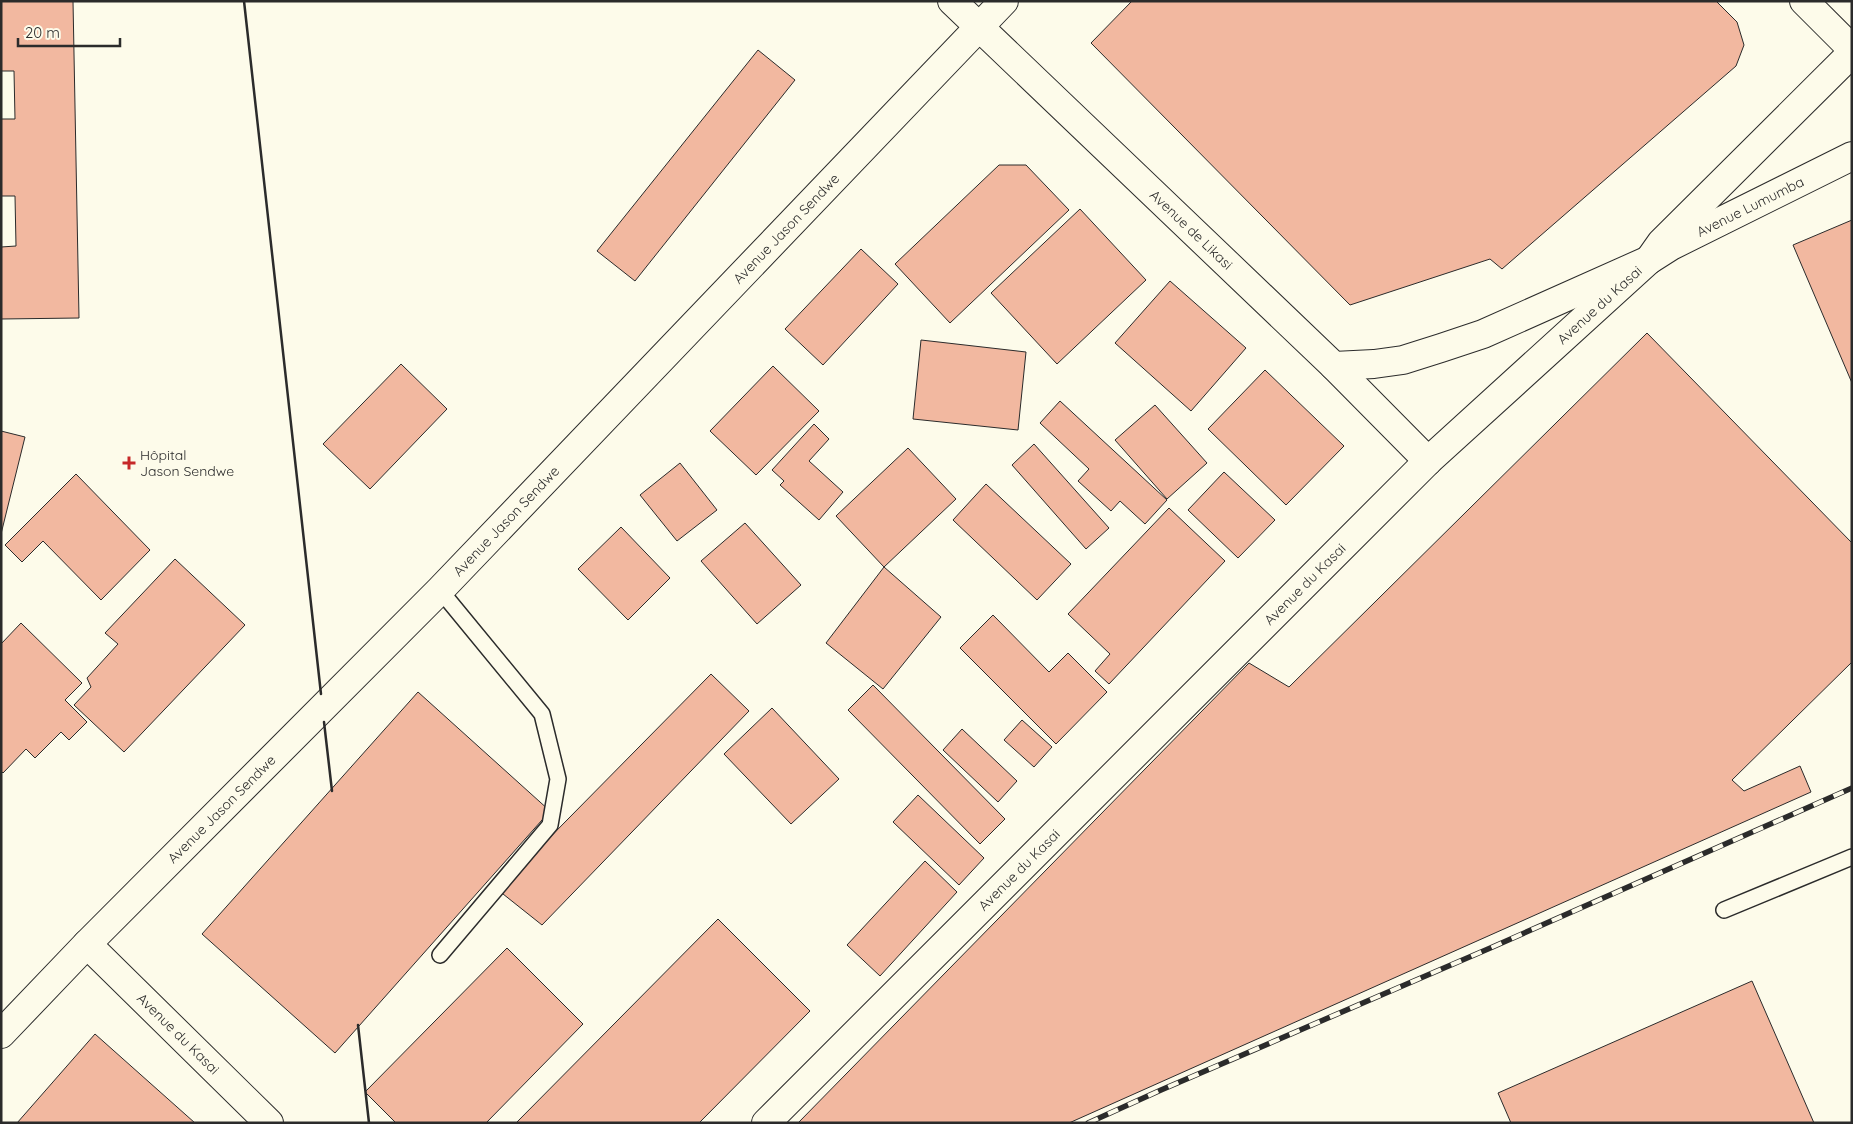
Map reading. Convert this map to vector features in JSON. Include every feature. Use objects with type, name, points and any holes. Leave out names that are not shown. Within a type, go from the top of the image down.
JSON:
[{"type":"main road","name":"Avenue de Likasi","points":[[952,1],[1334,366],[1428,461]]},
{"type":"main road","name":"Avenue Jason Sendwe","points":[[1,1034],[440,590],[1004,1]]},
{"type":"main road","points":[[1804,1],[1852,49]]},
{"type":"main road","name":"Avenue du Kasai","points":[[766,1123],[1428,461],[1649,260],[1661,243],[1852,53]]},
{"type":"main road","name":"Avenue Lumumba","points":[[1649,260],[1671,246],[1852,156]]},
{"type":"main road","points":[[1334,366],[1403,360],[1483,334],[1649,260]]},
{"type":"main road","name":"Avenue du Kasai","points":[[88,944],[265,1121]]},
{"type":"lane","points":[[440,590],[542,714],[558,779],[550,825],[440,955]]},
{"type":"lane","points":[[1724,910],[1852,858]]},
{"type":"building","points":[[1,1],[73,1],[79,318],[1,319],[1,247],[16,246],[15,196],[1,196],[1,119],[15,119],[14,71],[1,71]]},
{"type":"building","points":[[1132,1],[1716,1],[1737,22],[1744,45],[1736,66],[1502,269],[1490,259],[1350,305],[1091,43]]},
{"type":"building","points":[[758,50],[795,80],[635,281],[597,251]]},
{"type":"building","points":[[999,165],[1026,165],[1069,210],[950,323],[895,264]]},
{"type":"building","points":[[1080,209],[1146,280],[1057,364],[991,293]]},
{"type":"building","points":[[1852,220],[1852,383],[1793,245]]},
{"type":"building","points":[[861,249],[898,284],[823,365],[785,329]]},
{"type":"building","points":[[1170,281],[1246,348],[1191,411],[1115,343]]},
{"type":"building","points":[[1647,333],[1852,543],[1852,662],[1732,780],[1744,791],[1800,766],[1811,792],[1069,1123],[798,1123],[1249,663],[1289,687]]},
{"type":"building","points":[[921,340],[1026,352],[1018,430],[913,419]]},
{"type":"building","points":[[401,364],[447,409],[370,489],[323,444]]},
{"type":"building","points":[[773,366],[819,411],[756,475],[710,431]]},
{"type":"building","points":[[1265,370],[1344,446],[1286,505],[1208,429]]},
{"type":"building","points":[[1060,401],[1167,500],[1145,524],[1120,501],[1111,511],[1078,481],[1089,469],[1040,423]]},
{"type":"building","points":[[1155,405],[1207,463],[1167,499],[1115,440]]},
{"type":"building","points":[[814,424],[829,439],[809,461],[843,492],[819,520],[780,485],[784,481],[772,470]]},
{"type":"building","points":[[1,431],[25,437],[1,534]]},
{"type":"building","points":[[1034,444],[1109,528],[1086,549],[1012,465]]},
{"type":"building","points":[[908,448],[956,499],[884,567],[836,516]]},
{"type":"building","points":[[680,463],[717,510],[677,541],[640,495]]},
{"type":"building","points":[[1224,472],[1275,520],[1238,558],[1188,510]]},
{"type":"building","points":[[76,474],[150,550],[101,600],[43,541],[22,562],[5,545]]},
{"type":"building","points":[[986,484],[1071,564],[1037,600],[953,520]]},
{"type":"building","points":[[1169,508],[1225,561],[1109,684],[1095,671],[1110,654],[1068,614]]},
{"type":"building","points":[[745,523],[801,585],[757,624],[701,561]]},
{"type":"building","points":[[621,527],[670,578],[628,620],[578,569]]},
{"type":"building","points":[[175,559],[245,625],[124,752],[74,705],[91,687],[87,678],[118,644],[105,633]]},
{"type":"building","points":[[884,567],[941,617],[883,689],[826,643]]},
{"type":"building","points":[[993,615],[1049,672],[1068,653],[1107,692],[1056,744],[960,648]]},
{"type":"building","points":[[21,623],[82,683],[65,700],[87,722],[69,740],[61,732],[35,758],[26,749],[3,773],[1,771],[1,644]]},
{"type":"building","points":[[711,674],[749,711],[542,925],[498,890]]},
{"type":"building","points":[[873,685],[1005,819],[980,844],[848,710]]},
{"type":"building","points":[[418,692],[550,811],[335,1053],[202,934]]},
{"type":"building","points":[[772,708],[839,779],[791,824],[724,754]]},
{"type":"building","points":[[1022,720],[1052,747],[1034,767],[1004,740]]},
{"type":"building","points":[[962,729],[1017,781],[998,802],[943,750]]},
{"type":"building","points":[[918,795],[984,858],[959,885],[893,822]]},
{"type":"building","points":[[925,861],[957,892],[880,976],[847,945]]},
{"type":"building","points":[[718,919],[810,1011],[699,1123],[516,1123]]},
{"type":"building","points":[[507,948],[583,1024],[486,1123],[396,1123],[365,1092]]},
{"type":"building","points":[[1752,981],[1814,1123],[1511,1123],[1498,1093]]},
{"type":"building","points":[[95,1034],[195,1123],[17,1123]]},
{"type":"railway","points":[[1088,1123],[1852,788]]},
{"type":"wall","points":[[244,1],[321,694]]},
{"type":"wall","points":[[324,722],[332,791]]},
{"type":"wall","points":[[358,1025],[369,1123]]},
{"type":"place","name":"Hôpital Jason Sendwe","points":[[129,463]]}]
